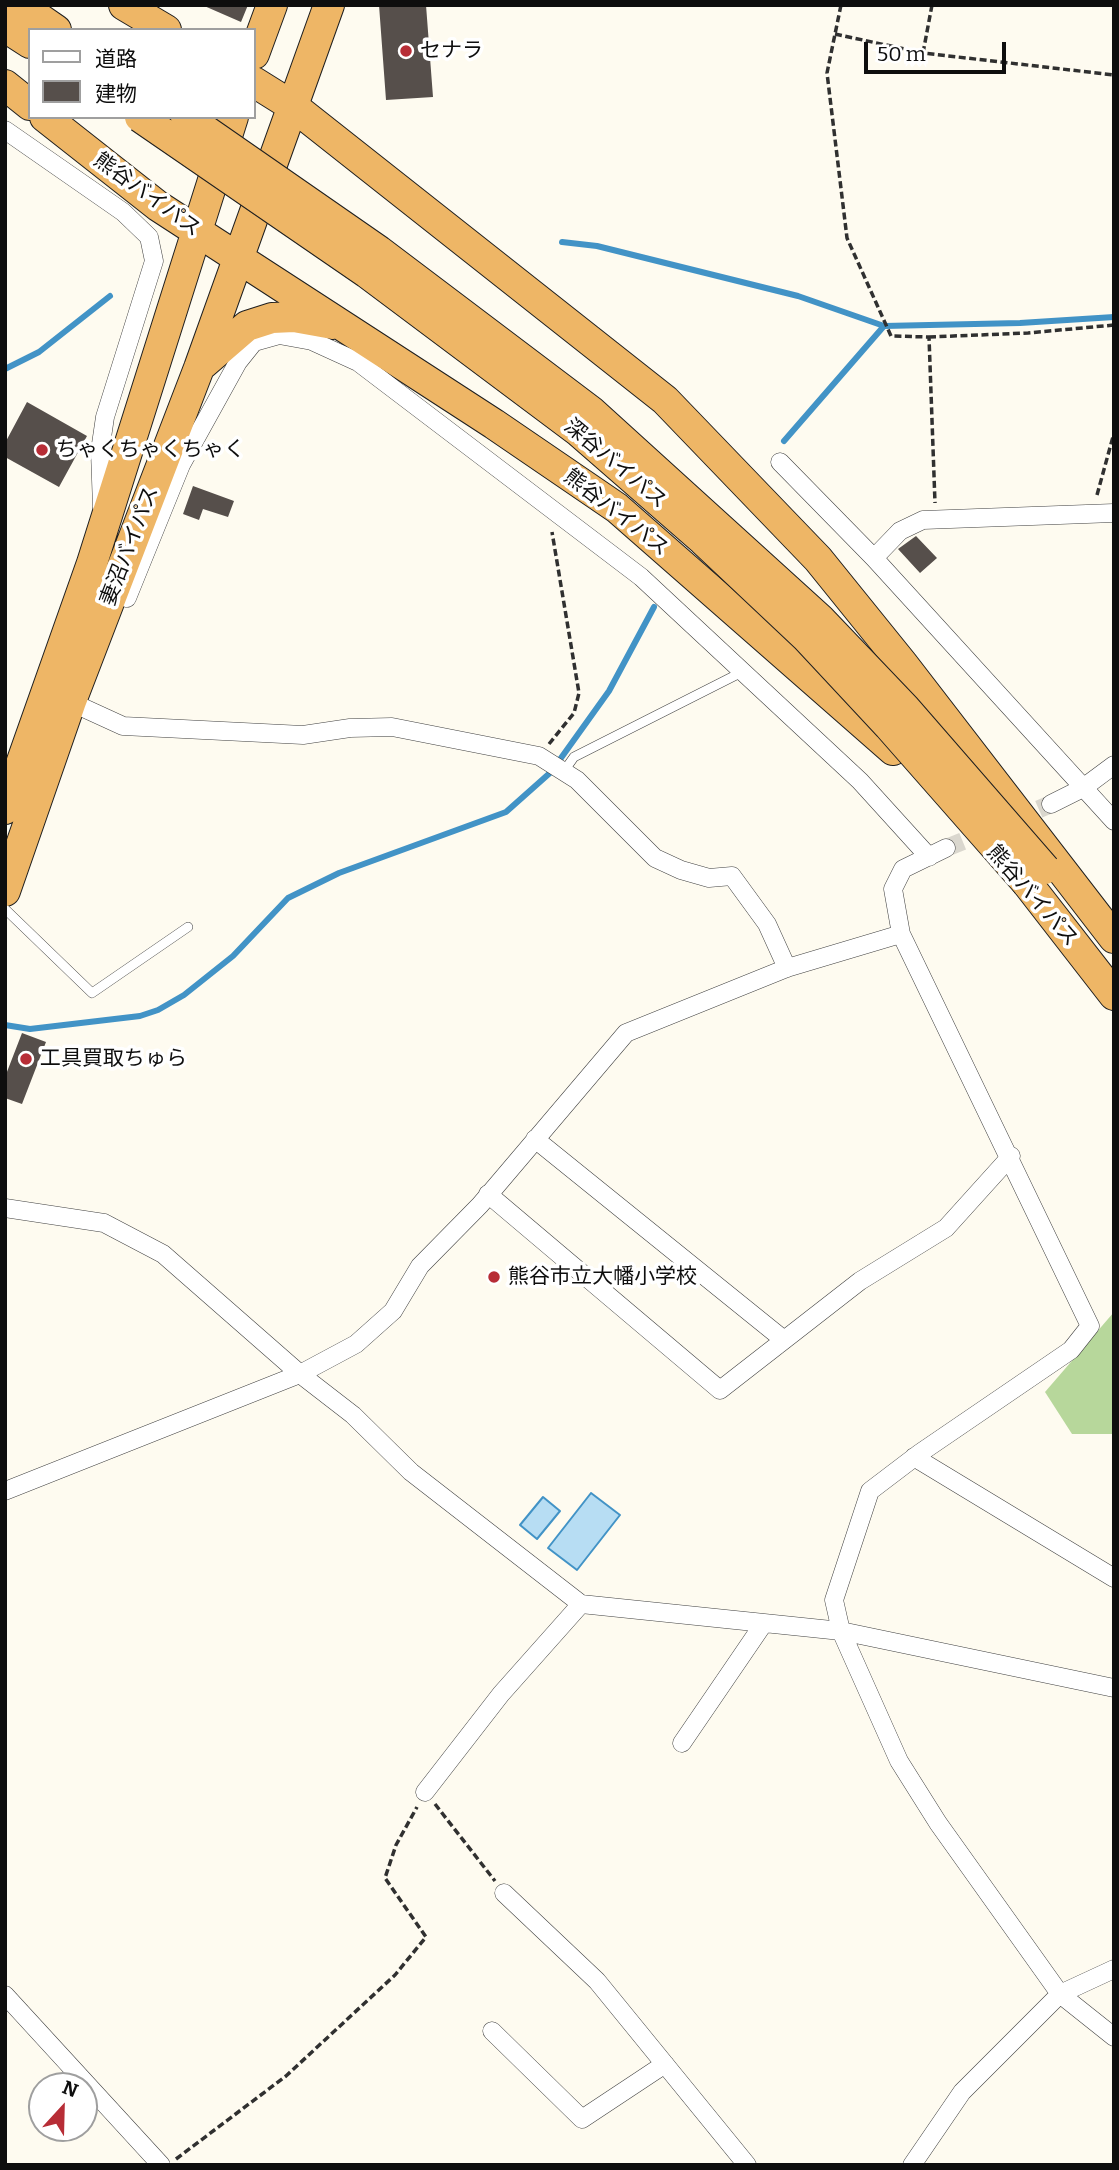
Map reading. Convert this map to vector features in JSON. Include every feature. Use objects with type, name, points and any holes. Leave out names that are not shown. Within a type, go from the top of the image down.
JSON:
[{"type":"highway","points":[[20,5],[54,28]]},
{"type":"highway","points":[[124,5],[163,28]]},
{"type":"highway","points":[[256,49],[272,5]]},
{"type":"highway","name":"妻沼バイパス","points":[[5,809],[113,593],[199,368],[329,5]]},
{"type":"highway","points":[[5,27],[28,42]]},
{"type":"highway","points":[[256,83],[294,107],[665,400],[818,559],[902,663],[1114,938]]},
{"type":"highway","points":[[5,85],[28,103]]},
{"type":"highway","name":"熊谷バイパス","points":[[47,119],[112,173],[197,232],[344,325],[617,508],[1036,876],[1114,958]]},
{"type":"highway","name":"深谷バイパス","points":[[143,119],[367,273],[578,431],[703,540],[806,636],[1036,876]]},
{"type":"highway","name":"深谷バイパス","points":[[189,119],[379,250],[592,412],[820,619],[905,708],[1036,876]]},
{"type":"highway","name":"妻沼バイパス","points":[[5,891],[103,527],[232,119]]},
{"type":"highway","points":[[199,368],[227,340],[247,326],[272,318],[294,317],[344,325]]},
{"type":"highway","name":"熊谷バイパス","points":[[1036,876],[1114,995]]},
{"type":"street","points":[[5,130],[123,212],[149,237],[154,261],[105,417],[100,451],[103,527]]},
{"type":"street","points":[[113,593],[127,597],[181,466],[238,362],[254,342],[279,335],[312,341],[358,362],[641,577],[860,781],[929,857]]},
{"type":"street","points":[[780,462],[874,558],[1114,821]]},
{"type":"street","points":[[874,558],[900,531],[913,523],[1114,513]]},
{"type":"street","points":[[59,697],[122,726],[303,735],[350,728],[392,727],[542,757],[578,780],[655,858],[681,870],[709,878],[732,876],[767,924],[787,968]]},
{"type":"street","points":[[1051,804],[1083,788],[1114,765]]},
{"type":"street","points":[[946,848],[903,869],[893,889],[901,934],[1011,1156],[1054,1256],[1090,1326],[1071,1350],[914,1457],[870,1491],[834,1600],[841,1631],[899,1761],[1008,1926],[1060,1994],[1114,2037]]},
{"type":"street","points":[[5,1491],[300,1374],[356,1344],[393,1311],[420,1266],[488,1194],[626,1033],[787,968],[901,934]]},
{"type":"street","points":[[535,1139],[784,1340]]},
{"type":"street","points":[[488,1194],[720,1390],[860,1281],[946,1228],[1011,1156]]},
{"type":"street","points":[[5,1208],[104,1223],[163,1254],[300,1374],[354,1415],[411,1472],[582,1604],[841,1631],[1114,1688]]},
{"type":"street","points":[[914,1457],[1114,1578]]},
{"type":"street","points":[[425,1792],[501,1693],[582,1604]]},
{"type":"street","points":[[682,1743],[764,1623]]},
{"type":"street","points":[[505,1893],[597,1981],[747,2165]]},
{"type":"street","points":[[912,2165],[962,2092],[1060,1994],[1114,1969]]},
{"type":"street","points":[[5,1995],[161,2165]]},
{"type":"street","points":[[492,2032],[582,2119],[665,2064]]},
{"type":"lane","points":[[563,771],[574,757],[744,671]]},
{"type":"lane","points":[[5,909],[92,993],[188,927]]},
{"type":"path","points":[[841,5],[827,73],[847,238],[891,336],[1028,333],[1114,325]]},
{"type":"path","points":[[923,53],[932,5]]},
{"type":"path","points":[[835,34],[923,53],[1114,75]]},
{"type":"path","points":[[929,337],[935,522]]},
{"type":"path","points":[[1092,514],[1114,433]]},
{"type":"path","points":[[542,757],[574,713],[579,693],[548,506]]},
{"type":"path","points":[[169,2165],[286,2076],[396,1975],[426,1937],[384,1878],[396,1845],[425,1792],[505,1893]]},
{"type":"green space","points":[[1114,1312],[1114,1434],[1072,1434],[1045,1392]]},
{"type":"water","points":[[591,1493],[620,1515],[577,1570],[548,1548]]},
{"type":"water","points":[[543,1497],[560,1511],[537,1539],[520,1525]]},
{"type":"building","points":[[202,5],[248,5],[241,22]]},
{"type":"building","name":"セナラ","points":[[379,5],[426,5],[433,97],[386,100]]},
{"type":"building","name":"ちゃくちゃくちゃく","points":[[27,402],[87,436],[59,487],[5,457],[5,443]]},
{"type":"building","points":[[193,486],[234,501],[228,517],[203,509],[199,520],[183,514]]},
{"type":"building","points":[[916,536],[937,558],[920,573],[898,549]]},
{"type":"building","name":"工具買取ちゅら","points":[[22,1033],[46,1042],[22,1104],[5,1098],[5,1077]]},
{"type":"waterway","points":[[562,242],[597,246],[798,296],[884,326],[1020,323],[1114,317]]},
{"type":"waterway","points":[[5,369],[39,352],[110,296]]},
{"type":"waterway","points":[[784,441],[884,326]]},
{"type":"waterway","points":[[5,1025],[30,1029],[140,1016],[158,1010],[184,995],[233,956],[288,898],[339,873],[506,812],[551,772],[609,691],[654,607]]},
{"type":"tunnel","points":[[1014,820],[1051,804]]},
{"type":"tunnel","points":[[946,848],[988,831]]},
{"type":"place","name":"セナラ","points":[[406,51]]},
{"type":"place","name":"ちゃくちゃくちゃく","points":[[42,450]]},
{"type":"place","name":"工具買取ちゅら","points":[[26,1059]]},
{"type":"place","name":"熊谷市立大幡小学校","points":[[494,1277]]}]
